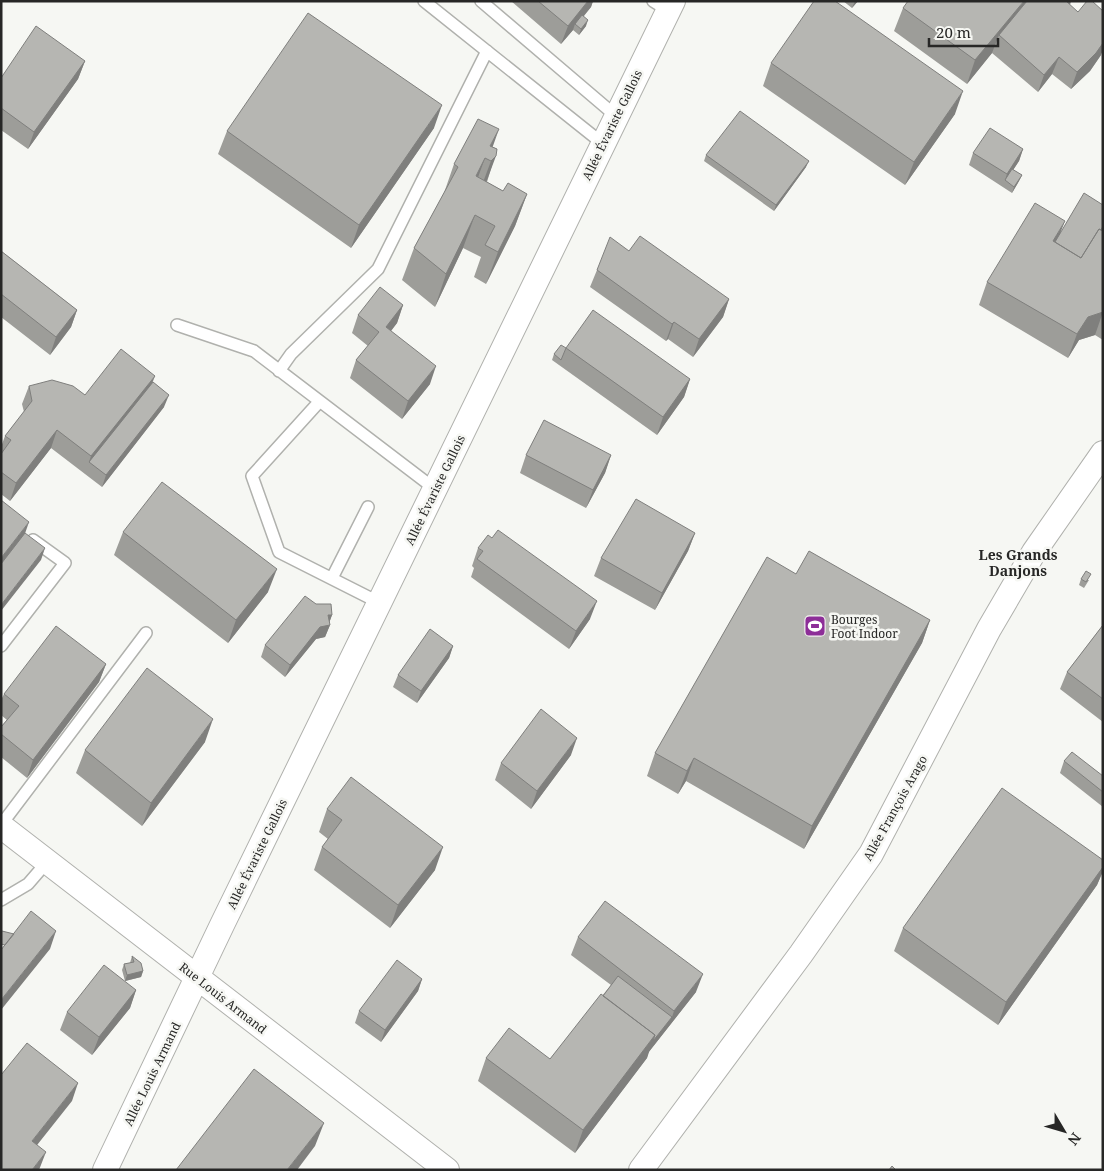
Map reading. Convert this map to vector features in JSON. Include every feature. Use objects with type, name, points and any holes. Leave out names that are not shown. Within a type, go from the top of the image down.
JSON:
[{"type":"street","name":"Allée Évariste Gallois","points":[[197,979],[616,116],[665,4]]},
{"type":"street","name":"Allée François Arago","points":[[642,1170],[790,970],[871,854],[994,621],[1034,552],[1103,453]]},
{"type":"street","name":"Rue Louis Armand","points":[[1,825],[197,979],[446,1170]]},
{"type":"street","name":"Allée Louis Armand","points":[[105,1170],[197,979]]},
{"type":"lane","points":[[424,1],[602,143]]},
{"type":"lane","points":[[481,1],[616,116]]},
{"type":"lane","points":[[279,371],[291,354],[378,269],[487,51]]},
{"type":"lane","points":[[178,325],[254,351],[435,490]]},
{"type":"lane","points":[[319,402],[252,476],[279,552],[380,603]]},
{"type":"lane","points":[[332,578],[368,507]]},
{"type":"lane","points":[[1,646],[65,563],[25,534]]},
{"type":"lane","points":[[1,825],[146,633]]},
{"type":"lane","points":[[2,899],[28,884],[47,862]]},
{"type":"building","points":[[538,1],[588,1],[568,26]]},
{"type":"building","points":[[814,1],[835,1],[963,91],[914,162],[771,63]]},
{"type":"building","points":[[908,1],[1024,1],[975,60],[903,8]]},
{"type":"building","points":[[1027,1],[1066,1],[1078,12],[1087,1],[1092,1],[1103,11],[1103,43],[1077,72],[1059,57],[1044,75],[999,35]]},
{"type":"building","points":[[308,13],[442,105],[359,225],[227,131]]},
{"type":"building","points":[[582,15],[588,20],[581,29],[575,24]]},
{"type":"building","points":[[36,26],[85,61],[34,132],[1,108],[1,78]]},
{"type":"building","points":[[740,111],[809,161],[776,205],[706,155]]},
{"type":"building","points":[[478,119],[499,129],[490,146],[497,149],[496,156],[491,161],[485,158],[476,176],[503,191],[508,183],[527,194],[498,252],[485,245],[495,226],[475,215],[446,274],[414,248],[458,167],[454,164]]},
{"type":"building","points":[[990,128],[1023,149],[1007,174],[973,153]]},
{"type":"building","points":[[1012,169],[1022,175],[1014,187],[1005,180]]},
{"type":"building","points":[[1084,193],[1103,205],[1103,226],[1101,230],[1099,229],[1081,258],[1055,242]]},
{"type":"building","points":[[1035,203],[1065,221],[1053,241],[1081,258],[1099,229],[1103,231],[1103,312],[1088,317],[1077,334],[987,282]]},
{"type":"building","points":[[640,236],[729,299],[699,339],[674,322],[672,324],[597,270],[610,237],[629,251]]},
{"type":"building","points":[[1,251],[77,310],[56,337],[1,294]]},
{"type":"building","points":[[380,287],[403,305],[386,327],[436,366],[408,401],[356,360],[379,332],[358,315]]},
{"type":"building","points":[[593,310],[690,379],[663,417],[566,348]]},
{"type":"building","points":[[561,345],[566,348],[561,360],[554,354]]},
{"type":"building","points":[[121,349],[155,376],[91,456],[57,430],[16,483],[1,472],[1,454],[11,440],[5,436],[32,401],[29,386],[52,380],[73,386],[85,395]]},
{"type":"building","points":[[153,382],[169,395],[106,475],[89,462]]},
{"type":"building","points":[[544,420],[611,455],[593,490],[526,455]]},
{"type":"building","points":[[162,482],[277,569],[236,620],[123,532]]},
{"type":"building","points":[[636,499],[695,533],[662,593],[601,558]]},
{"type":"building","points":[[1,500],[29,522],[1,558]]},
{"type":"building","points":[[498,530],[597,601],[576,631],[477,559],[483,551],[478,548],[488,535],[492,538]]},
{"type":"building","points":[[25,533],[45,548],[1,605],[1,564]]},
{"type":"building","points":[[809,551],[930,620],[812,826],[694,758],[687,771],[655,753],[767,557],[796,574]]},
{"type":"building","points":[[1086,571],[1091,574],[1086,582],[1081,579]]},
{"type":"building","points":[[305,596],[316,604],[331,604],[332,615],[328,615],[330,625],[320,627],[290,665],[265,645]]},
{"type":"building","points":[[1103,625],[1103,699],[1067,672]]},
{"type":"building","points":[[56,626],[106,664],[33,760],[1,734],[1,727],[19,706],[4,694]]},
{"type":"building","points":[[430,629],[453,646],[421,691],[398,675]]},
{"type":"building","points":[[147,668],[213,719],[151,803],[85,750]]},
{"type":"building","points":[[541,709],[577,738],[537,791],[501,763]]},
{"type":"building","points":[[1072,752],[1103,776],[1103,792],[1064,761]]},
{"type":"building","points":[[351,777],[443,847],[398,905],[322,847],[342,820],[327,809]]},
{"type":"building","points":[[1002,788],[1103,860],[1103,867],[1006,1002],[903,928]]},
{"type":"building","points":[[605,901],[703,974],[674,1011],[578,937]]},
{"type":"building","points":[[31,911],[56,931],[1,1000],[1,950]]},
{"type":"building","points":[[1,931],[14,934],[5,945],[1,944]]},
{"type":"building","points":[[132,956],[141,963],[143,971],[127,975],[124,964],[134,962]]},
{"type":"building","points":[[397,960],[422,979],[385,1030],[359,1011]]},
{"type":"building","points":[[104,965],[136,990],[99,1037],[67,1012]]},
{"type":"building","points":[[618,976],[672,1017],[653,1041],[655,1035],[603,996]]},
{"type":"building","points":[[601,994],[655,1035],[583,1130],[486,1058],[509,1028],[550,1059]]},
{"type":"building","points":[[27,1043],[78,1083],[32,1141],[46,1152],[32,1170],[1,1170],[1,1075]]},
{"type":"building","points":[[254,1069],[324,1123],[287,1170],[176,1170]]},
{"type":"place","name":"Bourges Foot Indoor","points":[[815,626]]},
{"type":"district","name":"Les Grands Danjons","points":[[1018,562]]}]
